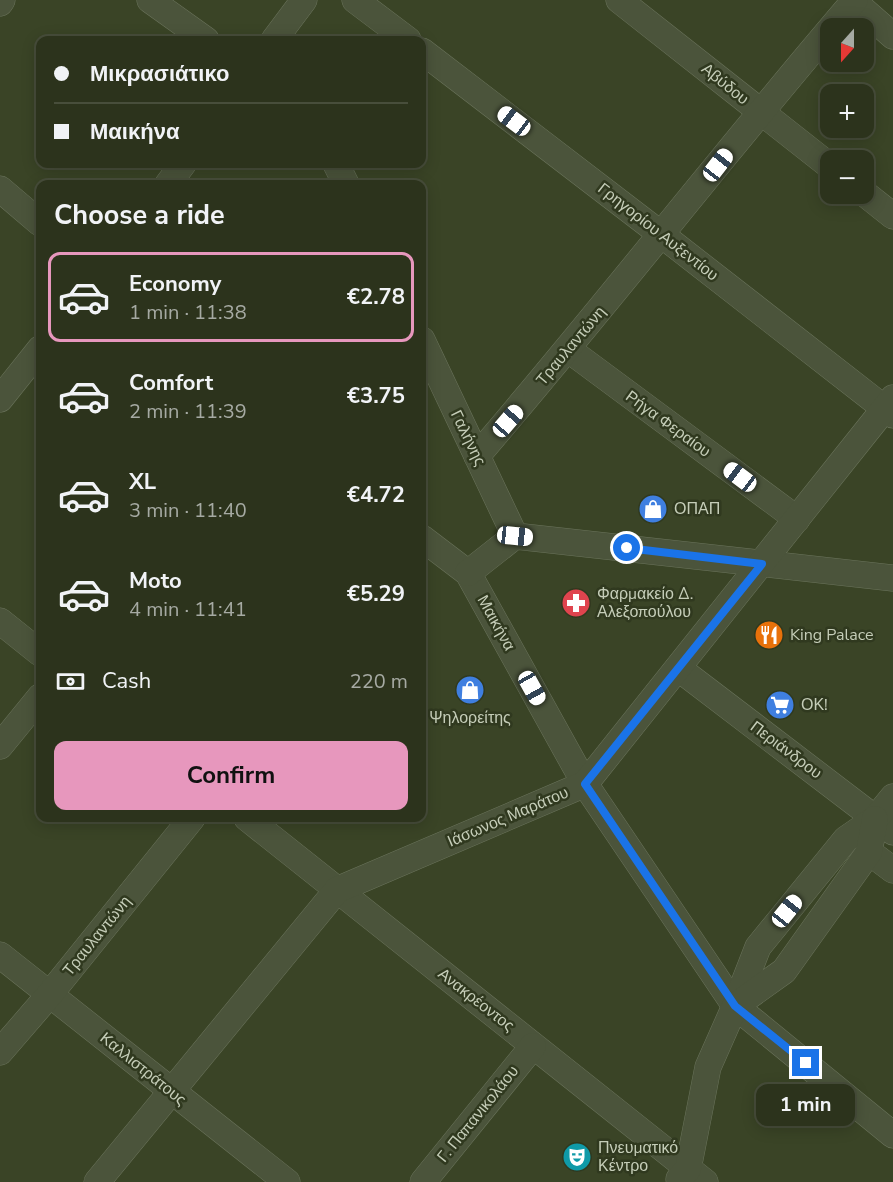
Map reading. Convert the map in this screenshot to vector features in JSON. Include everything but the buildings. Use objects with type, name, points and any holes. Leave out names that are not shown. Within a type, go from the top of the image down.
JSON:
[{"type":"street","points":[[150,0],[200,36]]},
{"type":"street","points":[[277,36],[304,0]]},
{"type":"street","points":[[355,0],[403,36]]},
{"type":"street","name":"Αβύδου","points":[[620,0],[820,158]]},
{"type":"street","points":[[854,1],[893,36]]},
{"type":"street","name":"Τραυλαντώνη","points":[[477,456],[568,350],[760,112],[854,1]]},
{"type":"street","name":"Γρηγορίου Αυξεντίου","points":[[426,54],[890,407]]},
{"type":"street","points":[[0,189],[36,220]]},
{"type":"street","points":[[874,201],[893,216]]},
{"type":"street","name":"Γαλήνης","points":[[426,348],[515,536]]},
{"type":"street","name":"Ρήγα Φεραίου","points":[[568,350],[797,519]]},
{"type":"street","points":[[0,399],[36,354]]},
{"type":"street","name":"Ιάσωνος Μαράτου","points":[[97,1182],[337,890],[585,784],[797,519],[890,407]]},
{"type":"street","points":[[468,573],[515,536],[893,578]]},
{"type":"street","name":"Μαικήνα","points":[[426,543],[468,573],[585,784],[735,1006],[893,1135]]},
{"type":"street","points":[[0,621],[36,650]]},
{"type":"street","name":"Περιάνδρου","points":[[678,668],[884,825]]},
{"type":"street","points":[[0,746],[36,702]]},
{"type":"street","points":[[735,1006],[784,971],[869,852],[884,825],[893,797]]},
{"type":"street","name":"Τραυλαντώνη","points":[[0,1052],[50,994],[189,822]]},
{"type":"street","name":"Ανακρέοντος","points":[[252,822],[533,1046],[690,1178]]},
{"type":"street","points":[[690,1178],[708,1066],[758,947],[846,839],[884,825]]},
{"type":"street","points":[[869,852],[893,870]]},
{"type":"street","name":"Καλλιστράτους","points":[[0,955],[287,1182]]},
{"type":"street","name":"Γ. Παπανικολάου","points":[[423,1182],[533,1046]]},
{"type":"place","name":"ΟΠΑΠ","points":[[653,509]]},
{"type":"place","name":"Φαρμακείο Δ. Αλεξοπούλου","points":[[576,603]]},
{"type":"place","name":"King Palace","points":[[769,635]]},
{"type":"place","name":"Ψηλορείτης","points":[[470,690]]},
{"type":"place","name":"ΟΚ!","points":[[780,705]]},
{"type":"place","name":"Πνευματικό Κέντρο","points":[[577,1157]]},
{"type":"route","points":[[627,548],[762,564],[585,784],[735,1006],[806,1063]]}]
